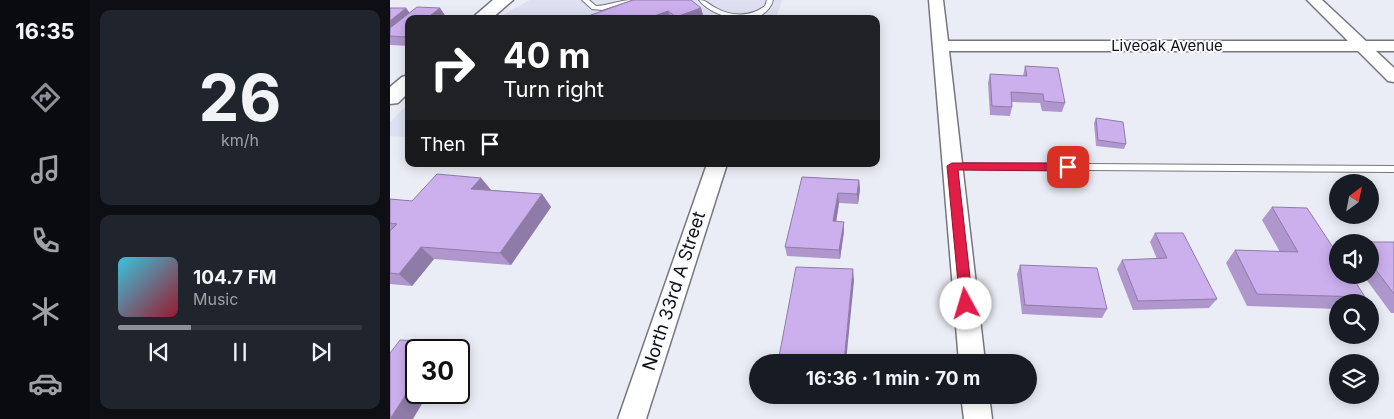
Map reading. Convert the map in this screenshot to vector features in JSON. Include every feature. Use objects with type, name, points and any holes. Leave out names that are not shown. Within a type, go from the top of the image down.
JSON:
[{"type":"street","points":[[485,15],[504,0]]},
{"type":"street","points":[[936,0],[971,354]]},
{"type":"street","points":[[1314,0],[1394,77]]},
{"type":"street","name":"Liveoak Avenue","points":[[940,46],[1394,46]]},
{"type":"street","points":[[390,98],[405,85]]},
{"type":"street","name":"North 33rd A Street","points":[[632,419],[716,167]]},
{"type":"street","points":[[976,404],[978,419]]},
{"type":"lane","points":[[585,0],[594,8],[602,8],[628,0]]},
{"type":"lane","points":[[702,0],[722,14],[729,15]]},
{"type":"lane","points":[[756,15],[768,7],[770,0]]},
{"type":"lane","points":[[952,166],[1394,168]]},
{"type":"shaded area","points":[[530,0],[782,0],[777,15],[503,15]]},
{"type":"shaded area","points":[[405,107],[405,137],[390,136],[390,122]]},
{"type":"building","points":[[633,0],[691,0],[701,8],[682,15],[673,15],[668,11],[657,15],[591,15]]},
{"type":"building","points":[[417,7],[440,8],[431,15],[407,15]]},
{"type":"building","points":[[390,8],[406,8],[390,21]]},
{"type":"building","points":[[405,16],[404,37],[390,36],[390,28]]},
{"type":"building","points":[[1025,66],[1058,68],[1065,103],[1044,101],[1043,94],[1011,92],[1012,107],[992,106],[990,74],[1027,76]]},
{"type":"building","points":[[1096,118],[1123,122],[1126,144],[1098,140]]},
{"type":"building","points":[[437,174],[481,178],[471,189],[542,194],[500,253],[421,247],[399,274],[390,273],[390,231],[397,224],[390,223],[390,199],[412,201]]},
{"type":"building","points":[[802,177],[859,180],[857,194],[838,193],[833,221],[844,222],[839,250],[785,247]]},
{"type":"building","points":[[1272,207],[1307,208],[1329,241],[1329,284],[1357,284],[1363,294],[1329,294],[1329,296],[1257,294],[1235,250],[1298,252]]},
{"type":"building","points":[[1155,233],[1183,233],[1217,299],[1138,301],[1122,260],[1167,258]]},
{"type":"building","points":[[1379,242],[1394,242],[1394,294],[1379,274]]},
{"type":"building","points":[[1020,265],[1097,268],[1107,309],[1025,305]]},
{"type":"building","points":[[796,267],[853,269],[845,354],[780,354]]},
{"type":"building","points":[[400,340],[405,340],[405,396],[390,419],[390,353]]},
{"type":"route","points":[[966,304],[952,166],[1068,167]]}]
